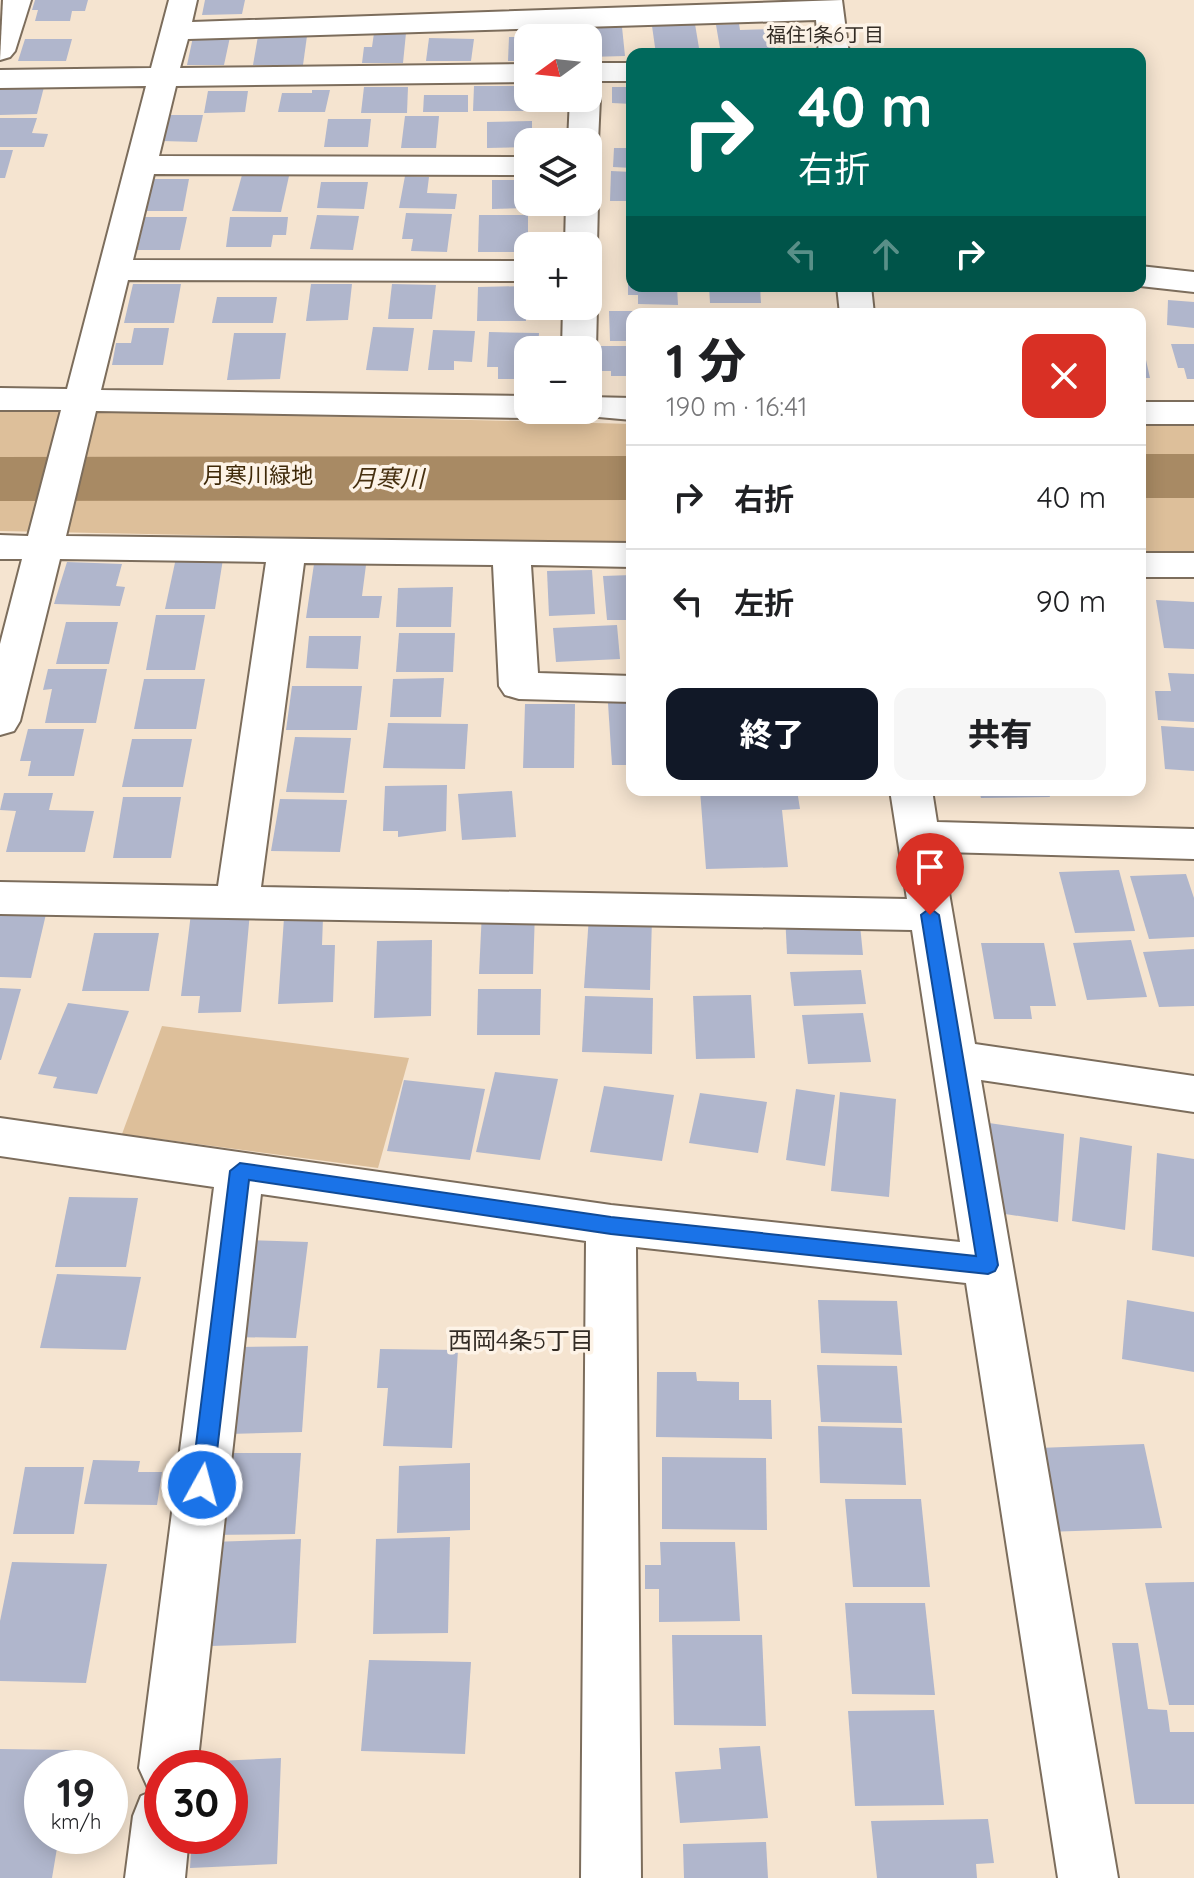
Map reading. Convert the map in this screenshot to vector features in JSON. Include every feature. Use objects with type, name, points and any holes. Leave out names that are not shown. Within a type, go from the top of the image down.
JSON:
[{"type":"street","points":[[0,51],[17,0]]},
{"type":"street","points":[[0,721],[179,15],[828,6],[833,48]]},
{"type":"street","points":[[602,72],[626,72]]},
{"type":"street","points":[[0,79],[514,73]]},
{"type":"street","points":[[139,165],[514,166]]},
{"type":"street","points":[[113,270],[514,271]]},
{"type":"street","points":[[1146,277],[1194,282]]},
{"type":"street","points":[[0,399],[77,414],[514,407]]},
{"type":"street","points":[[602,408],[626,409]]},
{"type":"street","points":[[1146,413],[1194,413]]},
{"type":"street","points":[[0,547],[48,533],[287,549],[626,555]]},
{"type":"street","points":[[237,901],[287,549]]},
{"type":"street","points":[[511,551],[519,686],[626,689]]},
{"type":"street","points":[[1146,565],[1194,565]]},
{"type":"street","points":[[1088,1878],[915,813],[1194,844]]},
{"type":"street","points":[[0,898],[930,915]]},
{"type":"street","points":[[956,1059],[1194,1094]]},
{"type":"street","points":[[0,1137],[611,1225],[988,1265]]},
{"type":"street","points":[[170,1750],[240,1171]]},
{"type":"street","points":[[611,1225],[611,1878]]},
{"type":"street","points":[[155,1878],[158,1854]]},
{"type":"green space","name":"月寒川緑地","points":[[0,408],[514,421],[514,424],[626,424],[626,544],[0,531]]},
{"type":"green space","points":[[1146,423],[1194,423],[1194,554],[1146,555]]},
{"type":"green space","points":[[162,1026],[409,1058],[378,1168],[122,1134]]},
{"type":"building","points":[[35,0],[88,0],[85,11],[72,11],[70,21],[35,21],[38,10],[32,10]]},
{"type":"building","points":[[205,0],[245,0],[242,14],[202,15]]},
{"type":"building","points":[[695,24],[699,48],[655,48],[652,26]]},
{"type":"building","points":[[739,24],[740,30],[772,29],[775,48],[720,48],[716,25]]},
{"type":"building","points":[[622,27],[625,56],[602,57],[602,28]]},
{"type":"building","points":[[374,33],[406,33],[403,63],[362,63],[364,47],[372,47]]},
{"type":"building","points":[[258,36],[307,36],[303,65],[253,65]]},
{"type":"building","points":[[193,37],[230,37],[224,65],[187,65]]},
{"type":"building","points":[[509,37],[514,37],[514,61],[508,61]]},
{"type":"building","points":[[429,38],[474,39],[471,61],[426,61]]},
{"type":"building","points":[[25,39],[72,39],[66,61],[18,61]]},
{"type":"building","points":[[474,86],[514,86],[514,111],[473,111]]},
{"type":"building","points":[[44,87],[37,114],[0,115],[0,88]]},
{"type":"building","points":[[364,87],[408,87],[407,113],[361,113]]},
{"type":"building","points":[[612,87],[626,87],[626,104],[612,103]]},
{"type":"building","points":[[312,90],[330,90],[325,112],[278,112],[282,93],[312,93]]},
{"type":"building","points":[[208,91],[248,91],[245,112],[204,113]]},
{"type":"building","points":[[424,95],[468,95],[468,112],[423,112]]},
{"type":"building","points":[[168,115],[203,115],[197,142],[162,141]]},
{"type":"building","points":[[405,116],[439,116],[436,148],[401,148]]},
{"type":"building","points":[[0,118],[37,118],[32,133],[48,134],[44,147],[0,147]]},
{"type":"building","points":[[328,119],[371,119],[368,147],[324,147]]},
{"type":"building","points":[[532,121],[532,128],[514,128],[514,147],[487,148],[487,122]]},
{"type":"building","points":[[614,148],[626,148],[626,168],[613,167]]},
{"type":"building","points":[[0,150],[13,150],[5,178],[0,178]]},
{"type":"building","points":[[611,171],[626,172],[626,201],[610,201]]},
{"type":"building","points":[[242,175],[289,176],[281,212],[232,211]]},
{"type":"building","points":[[405,176],[429,177],[427,193],[457,194],[455,209],[399,208]]},
{"type":"building","points":[[150,179],[189,179],[183,211],[143,211]]},
{"type":"building","points":[[492,180],[514,180],[514,208],[492,209]]},
{"type":"building","points":[[321,182],[368,182],[364,209],[317,208]]},
{"type":"building","points":[[406,213],[452,214],[447,252],[411,251],[413,239],[402,239]]},
{"type":"building","points":[[317,215],[359,216],[353,250],[310,249]]},
{"type":"building","points":[[479,215],[528,216],[528,232],[514,232],[514,252],[478,252]]},
{"type":"building","points":[[145,217],[187,217],[180,250],[137,250]]},
{"type":"building","points":[[230,217],[288,217],[286,235],[273,235],[271,247],[226,247]]},
{"type":"building","points":[[133,284],[181,284],[174,323],[124,323]]},
{"type":"building","points":[[311,284],[352,284],[348,320],[306,321]]},
{"type":"building","points":[[392,284],[436,285],[432,319],[388,319]]},
{"type":"building","points":[[514,286],[514,320],[526,321],[477,321],[478,287]]},
{"type":"building","points":[[628,292],[677,292],[678,305],[638,304],[638,295],[628,295]]},
{"type":"building","points":[[709,292],[760,292],[761,303],[710,303]]},
{"type":"building","points":[[217,297],[277,297],[273,323],[212,323]]},
{"type":"building","points":[[1168,300],[1194,302],[1194,328],[1167,325]]},
{"type":"building","points":[[609,311],[626,311],[626,341],[610,341]]},
{"type":"building","points":[[373,327],[414,328],[408,371],[366,370]]},
{"type":"building","points":[[134,328],[169,328],[163,365],[112,365],[116,343],[131,343]]},
{"type":"building","points":[[433,330],[475,331],[472,362],[454,361],[454,370],[428,370]]},
{"type":"building","points":[[489,332],[539,333],[539,336],[514,336],[514,379],[498,379],[498,367],[487,367]]},
{"type":"building","points":[[234,333],[286,333],[280,379],[227,380]]},
{"type":"building","points":[[1171,344],[1194,344],[1194,379],[1187,379],[1184,368],[1178,368]]},
{"type":"building","points":[[602,346],[626,346],[626,376],[611,376],[611,371],[602,371]]},
{"type":"building","points":[[176,558],[223,559],[215,609],[165,609]]},
{"type":"building","points":[[67,562],[122,564],[116,586],[125,587],[120,606],[54,604]]},
{"type":"building","points":[[314,564],[366,565],[362,596],[382,596],[379,618],[306,618]]},
{"type":"building","points":[[592,570],[595,614],[549,616],[547,571]]},
{"type":"building","points":[[626,575],[626,620],[607,620],[603,576]]},
{"type":"building","points":[[453,587],[451,627],[396,627],[398,588]]},
{"type":"building","points":[[1156,600],[1194,602],[1194,649],[1164,648]]},
{"type":"building","points":[[156,615],[205,615],[195,670],[146,670]]},
{"type":"building","points":[[66,622],[118,622],[109,664],[56,664]]},
{"type":"building","points":[[617,625],[620,659],[556,662],[553,628]]},
{"type":"building","points":[[399,633],[455,633],[453,672],[396,672]]},
{"type":"building","points":[[309,636],[361,636],[358,669],[306,668]]},
{"type":"building","points":[[48,669],[107,669],[96,723],[45,723],[52,689],[43,690]]},
{"type":"building","points":[[1168,673],[1194,674],[1194,722],[1158,720],[1155,691],[1171,691]]},
{"type":"building","points":[[444,678],[441,717],[390,717],[393,679]]},
{"type":"building","points":[[144,679],[205,679],[196,729],[134,729]]},
{"type":"building","points":[[292,686],[362,686],[357,730],[286,730]]},
{"type":"building","points":[[608,703],[626,703],[626,765],[612,765]]},
{"type":"building","points":[[525,704],[575,704],[574,768],[523,768]]},
{"type":"building","points":[[388,723],[468,724],[465,769],[383,768]]},
{"type":"building","points":[[1161,726],[1194,728],[1194,771],[1165,769]]},
{"type":"building","points":[[28,729],[84,729],[74,776],[28,776],[31,761],[20,761]]},
{"type":"building","points":[[295,737],[351,738],[344,793],[286,792]]},
{"type":"building","points":[[132,739],[192,739],[183,787],[122,787]]},
{"type":"building","points":[[447,785],[446,831],[398,837],[398,831],[383,831],[385,786]]},
{"type":"building","points":[[512,791],[516,837],[462,840],[458,794]]},
{"type":"building","points":[[4,793],[53,793],[49,810],[94,811],[85,852],[6,852],[16,811],[0,810]]},
{"type":"building","points":[[700,796],[798,796],[800,809],[782,810],[788,867],[706,869]]},
{"type":"building","points":[[980,796],[1050,797],[981,798]]},
{"type":"building","points":[[123,797],[181,797],[171,858],[113,858]]},
{"type":"building","points":[[280,799],[347,800],[340,852],[271,851]]},
{"type":"building","points":[[1119,870],[1135,931],[1075,933],[1059,872]]},
{"type":"building","points":[[1186,874],[1194,898],[1194,937],[1149,939],[1130,876]]},
{"type":"building","points":[[482,911],[535,911],[533,974],[479,974]]},
{"type":"building","points":[[250,912],[241,1012],[198,1013],[200,996],[181,996],[191,913]]},
{"type":"building","points":[[0,913],[46,914],[31,978],[0,977]]},
{"type":"building","points":[[785,914],[859,915],[863,955],[787,954]]},
{"type":"building","points":[[589,916],[652,918],[650,990],[584,988]]},
{"type":"building","points":[[284,918],[323,918],[322,945],[335,945],[333,1002],[278,1004]]},
{"type":"building","points":[[94,933],[159,933],[149,991],[82,991]]},
{"type":"building","points":[[432,940],[431,1016],[374,1018],[377,941]]},
{"type":"building","points":[[1131,940],[1147,997],[1087,1000],[1073,943]]},
{"type":"building","points":[[981,943],[1044,943],[1056,1006],[1030,1006],[1032,1019],[994,1019]]},
{"type":"building","points":[[1194,949],[1194,1006],[1159,1007],[1143,952]]},
{"type":"building","points":[[861,970],[866,1004],[794,1006],[790,972]]},
{"type":"building","points":[[0,988],[21,989],[1,1060],[0,1060]]},
{"type":"building","points":[[478,989],[541,989],[540,1035],[477,1035]]},
{"type":"building","points":[[751,995],[755,1058],[696,1059],[693,996]]},
{"type":"building","points":[[585,996],[653,998],[652,1054],[582,1052]]},
{"type":"building","points":[[68,1003],[129,1011],[97,1094],[53,1088],[57,1077],[38,1074]]},
{"type":"building","points":[[863,1013],[871,1062],[808,1064],[802,1015]]},
{"type":"building","points":[[495,1072],[558,1079],[540,1160],[476,1152]]},
{"type":"building","points":[[404,1080],[485,1089],[470,1160],[387,1151]]},
{"type":"building","points":[[604,1086],[674,1095],[662,1161],[590,1152]]},
{"type":"building","points":[[796,1089],[835,1095],[825,1166],[786,1160]]},
{"type":"building","points":[[840,1092],[896,1099],[889,1197],[831,1191]]},
{"type":"building","points":[[700,1093],[767,1102],[758,1153],[689,1143]]},
{"type":"building","points":[[989,1123],[1064,1134],[1058,1222],[979,1210]]},
{"type":"building","points":[[1080,1137],[1132,1146],[1125,1230],[1072,1221]]},
{"type":"building","points":[[1157,1153],[1194,1159],[1194,1257],[1152,1250]]},
{"type":"building","points":[[69,1197],[138,1198],[126,1267],[55,1267]]},
{"type":"building","points":[[242,1240],[308,1242],[296,1338],[230,1337]]},
{"type":"building","points":[[57,1274],[141,1277],[126,1350],[40,1348]]},
{"type":"building","points":[[818,1300],[897,1301],[902,1355],[821,1353]]},
{"type":"building","points":[[1127,1300],[1194,1312],[1194,1372],[1122,1359]]},
{"type":"building","points":[[308,1346],[302,1432],[228,1434],[236,1347]]},
{"type":"building","points":[[380,1349],[458,1350],[452,1448],[383,1446],[388,1388],[377,1388]]},
{"type":"building","points":[[817,1365],[897,1366],[902,1423],[821,1422]]},
{"type":"building","points":[[657,1372],[696,1372],[697,1381],[739,1382],[739,1400],[771,1400],[772,1439],[656,1437]]},
{"type":"building","points":[[818,1426],[902,1428],[906,1485],[820,1483]]},
{"type":"building","points":[[1144,1444],[1162,1528],[1046,1532],[1038,1448]]},
{"type":"building","points":[[207,1453],[301,1453],[295,1534],[206,1535]]},
{"type":"building","points":[[662,1457],[766,1458],[767,1530],[662,1529]]},
{"type":"building","points":[[93,1460],[140,1461],[138,1472],[162,1472],[157,1505],[84,1504]]},
{"type":"building","points":[[470,1463],[470,1530],[397,1533],[399,1466]]},
{"type":"building","points":[[25,1467],[84,1467],[74,1534],[13,1534]]},
{"type":"building","points":[[845,1499],[921,1499],[930,1587],[853,1587]]},
{"type":"building","points":[[450,1537],[448,1633],[373,1634],[376,1539]]},
{"type":"building","points":[[301,1539],[296,1643],[181,1647],[210,1542]]},
{"type":"building","points":[[660,1542],[735,1542],[740,1621],[659,1622],[659,1589],[645,1589],[645,1565],[661,1565]]},
{"type":"building","points":[[12,1562],[107,1564],[86,1683],[0,1681],[0,1621]]},
{"type":"building","points":[[1194,1582],[1194,1705],[1169,1705],[1145,1583]]},
{"type":"building","points":[[845,1603],[925,1603],[935,1695],[852,1694]]},
{"type":"building","points":[[672,1635],[762,1635],[766,1726],[674,1725]]},
{"type":"building","points":[[1112,1643],[1138,1643],[1148,1709],[1167,1710],[1170,1732],[1194,1732],[1194,1804],[1135,1804]]},
{"type":"building","points":[[369,1660],[471,1662],[465,1754],[361,1751]]},
{"type":"building","points":[[934,1710],[944,1805],[855,1806],[848,1711]]},
{"type":"building","points":[[760,1746],[768,1818],[680,1823],[675,1772],[721,1769],[719,1748]]},
{"type":"building","points":[[0,1749],[73,1750],[24,1750],[24,1854],[56,1854],[52,1878],[0,1878]]},
{"type":"building","points":[[281,1758],[277,1864],[190,1868],[191,1854],[248,1854],[248,1759]]},
{"type":"building","points":[[988,1819],[994,1863],[976,1864],[977,1878],[877,1878],[871,1821]]},
{"type":"building","points":[[766,1842],[768,1878],[684,1878],[683,1844]]},
{"type":"waterway","name":"月寒川","points":[[1146,476],[1194,476]]},
{"type":"waterway","name":"月寒川","points":[[0,479],[626,478]]},
{"type":"district","name":"福住1条6丁目","points":[[825,35]]},
{"type":"district","name":"西岡4条5丁目","points":[[521,1341]]},
{"type":"route","points":[[202,1485],[240,1171],[611,1225],[988,1265],[930,915]]}]
